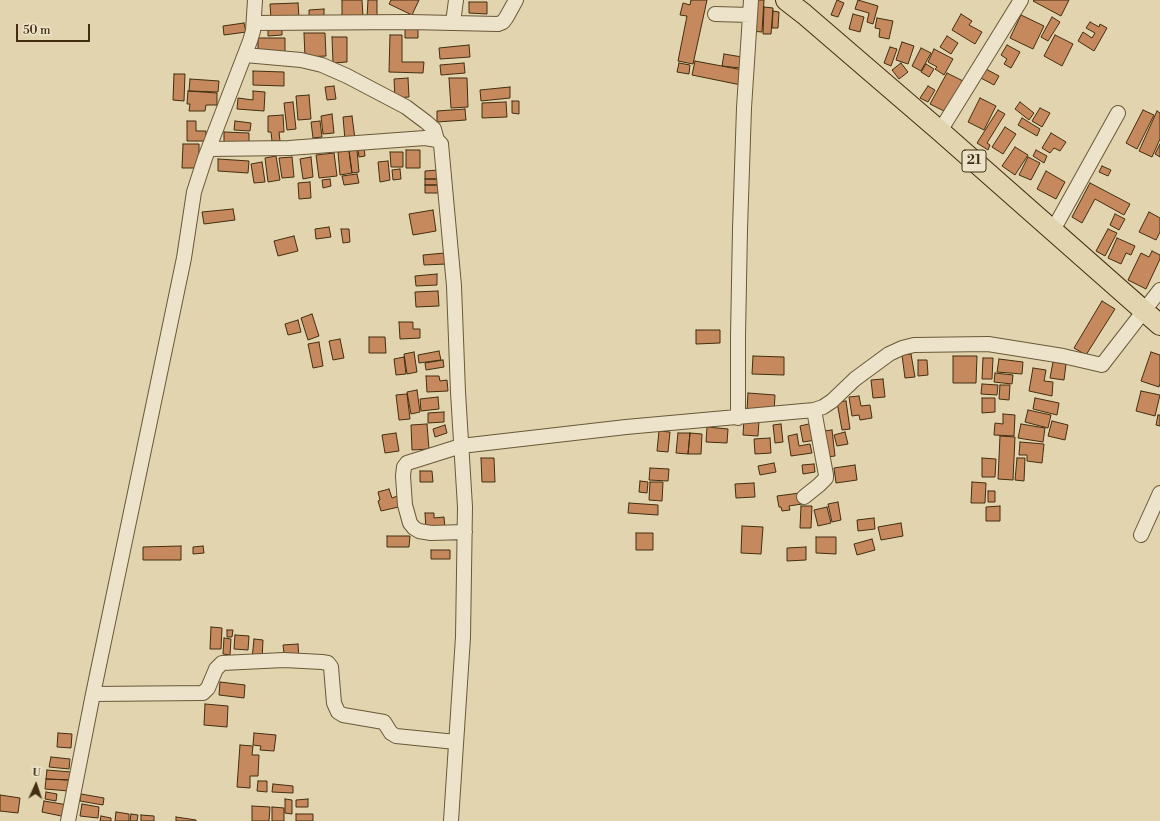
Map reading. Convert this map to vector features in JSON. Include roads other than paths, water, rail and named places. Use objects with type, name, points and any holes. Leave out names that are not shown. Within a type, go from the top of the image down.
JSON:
[{"type":"highway","name":"21","points":[[786,0],[940,131],[1160,325]]},
{"type":"street","points":[[68,821],[184,258],[194,192],[250,41],[254,23],[255,0]]},
{"type":"street","points":[[453,23],[456,0]]},
{"type":"street","points":[[254,23],[410,22],[498,24],[503,22],[516,0]]},
{"type":"street","points":[[738,418],[738,336],[744,108],[751,0]]},
{"type":"street","points":[[940,131],[1021,0]]},
{"type":"street","points":[[715,14],[750,15]]},
{"type":"street","points":[[245,54],[302,60],[322,65],[347,76],[406,107],[426,122],[434,129],[437,140],[442,148],[454,286],[458,392],[465,507],[463,637],[451,821]]},
{"type":"street","points":[[1053,230],[1118,113]]},
{"type":"street","points":[[209,149],[310,147],[420,138],[437,140]]},
{"type":"street","points":[[465,532],[431,533],[419,531],[414,528],[410,523],[405,505],[403,476],[404,467],[407,463],[461,446],[626,427],[814,410],[822,407],[832,400],[855,379],[889,354],[895,350],[908,346],[988,344],[1064,356],[1102,365],[1160,290]]},
{"type":"street","points":[[804,497],[819,486],[826,478],[814,410]]},
{"type":"street","points":[[1141,535],[1160,493]]},
{"type":"street","points":[[93,694],[203,693],[208,688],[216,669],[222,663],[284,660],[322,662],[328,663],[331,667],[334,703],[338,712],[343,715],[384,722],[396,736],[456,742]]}]
